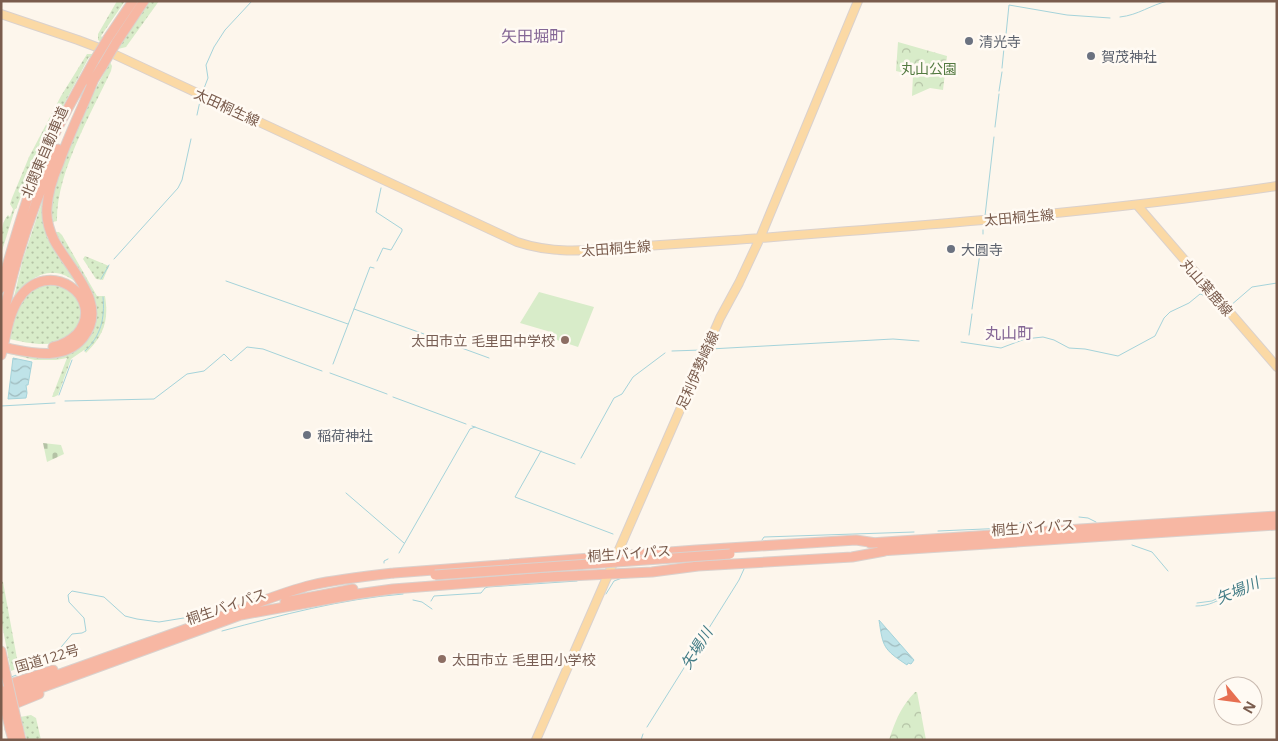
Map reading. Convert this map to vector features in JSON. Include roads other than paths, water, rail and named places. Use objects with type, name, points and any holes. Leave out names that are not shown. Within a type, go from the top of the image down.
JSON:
[{"type":"highway","name":"北関東自動車道","points":[[1,328],[22,246],[45,180],[64,135],[103,65],[112,41],[133,1]]},
{"type":"highway","name":"北関東自動車道","points":[[1,288],[19,224],[35,177],[57,131],[94,61],[144,1]]},
{"type":"highway","points":[[6,348],[43,353],[66,350],[81,340],[90,324],[92,313],[86,289],[54,239],[49,228],[47,207],[51,183],[94,79]]},
{"type":"highway","points":[[1,266],[25,197],[35,177]]},
{"type":"highway","points":[[44,280],[55,280],[69,284],[78,293],[85,308],[84,322],[70,341],[56,346],[40,348],[6,348],[14,309],[19,299],[29,287],[44,280]]},
{"type":"highway","name":"桐生バイパス","points":[[1,702],[102,661],[249,606],[331,586],[730,557],[876,543],[1277,516]]},
{"type":"highway","name":"桐生バイパス","points":[[730,557],[886,551],[1277,525]]},
{"type":"highway","points":[[249,606],[313,584],[353,577],[616,556],[856,540],[876,543]]},
{"type":"highway","points":[[241,615],[393,589],[548,577],[652,572],[698,566],[852,557],[886,551]]},
{"type":"highway","name":"桐生バイパス","points":[[1,695],[280,603],[339,591],[435,578]]},
{"type":"highway","points":[[1,651],[14,728],[13,740]]},
{"type":"highway","points":[[1,709],[87,675],[102,661]]},
{"type":"highway","name":"国道122号","points":[[1,689],[35,675],[102,661]]},
{"type":"highway","points":[[1,689],[14,728],[21,740]]},
{"type":"main road","name":"足利伊勢崎線","points":[[536,740],[720,318],[760,238],[858,1]]},
{"type":"main road","name":"太田桐生線","points":[[1,14],[78,40],[114,55],[522,244],[541,249],[572,251],[987,221],[1137,206],[1277,186]]},
{"type":"main road","name":"丸山葉鹿線","points":[[1137,206],[1277,367]]},
{"type":"water","points":[[13,358],[32,362],[28,385],[26,385],[26,398],[8,399]]},
{"type":"water","points":[[879,620],[914,660],[911,664],[908,663],[907,665],[893,655],[886,647],[883,642]]},
{"type":"waterway","points":[[203,91],[208,78],[206,65],[214,47],[225,30],[252,1]]},
{"type":"waterway","points":[[1120,17],[1168,1]]},
{"type":"waterway","points":[[1005,44],[1009,5],[1067,15],[1110,18]]},
{"type":"waterway","points":[[1002,68],[1004,48]]},
{"type":"waterway","points":[[999,91],[1002,72]]},
{"type":"waterway","points":[[995,127],[999,94]]},
{"type":"waterway","points":[[197,115],[200,101]]},
{"type":"waterway","points":[[985,216],[994,137]]},
{"type":"waterway","points":[[114,259],[178,188],[182,180],[191,139]]},
{"type":"waterway","points":[[377,261],[383,248],[391,250],[402,231],[402,229],[376,212],[381,188]]},
{"type":"waterway","points":[[972,309],[981,246]]},
{"type":"waterway","points":[[101,279],[109,265]]},
{"type":"waterway","points":[[333,364],[370,267],[374,268]]},
{"type":"waterway","points":[[226,281],[348,324]]},
{"type":"waterway","points":[[1230,306],[1252,287],[1277,283]]},
{"type":"waterway","points":[[961,342],[1001,348],[1025,339],[1043,337],[1054,340],[1069,348],[1085,349],[1118,356],[1155,336],[1164,318],[1170,312],[1189,303],[1200,294],[1212,298]]},
{"type":"waterway","points":[[85,351],[95,339],[101,326],[103,297]]},
{"type":"waterway","points":[[354,309],[424,334]]},
{"type":"waterway","points":[[969,335],[972,314]]},
{"type":"waterway","points":[[426,335],[489,358]]},
{"type":"waterway","points":[[710,349],[893,339],[919,341]]},
{"type":"waterway","points":[[65,401],[154,399],[187,374],[204,371],[224,354],[231,361],[247,347],[263,349],[322,371]]},
{"type":"waterway","points":[[672,351],[702,350]]},
{"type":"waterway","points":[[581,458],[614,398],[622,394],[633,377],[665,353]]},
{"type":"waterway","points":[[59,395],[72,360]]},
{"type":"waterway","points":[[330,373],[387,394]]},
{"type":"waterway","points":[[393,397],[466,424]]},
{"type":"waterway","points":[[1,406],[55,403]]},
{"type":"waterway","points":[[472,426],[575,464]]},
{"type":"waterway","points":[[399,553],[470,429],[475,427]]},
{"type":"waterway","points":[[541,451],[515,497],[613,534]]},
{"type":"waterway","points":[[346,493],[404,543]]},
{"type":"waterway","name":"矢場川","points":[[1079,517],[1088,518],[1096,522]]},
{"type":"waterway","name":"矢場川","points":[[938,531],[1007,528],[1022,522]]},
{"type":"waterway","name":"矢場川","points":[[762,540],[764,537],[914,532]]},
{"type":"waterway","name":"矢場川","points":[[1132,545],[1152,552],[1168,571]]},
{"type":"waterway","points":[[384,563],[388,559]]},
{"type":"waterway","name":"矢場川","points":[[647,727],[744,569]]},
{"type":"waterway","points":[[606,594],[614,581],[622,578],[638,577]]},
{"type":"waterway","name":"矢場川","points":[[1197,603],[1212,601],[1257,579],[1277,578]]},
{"type":"waterway","points":[[431,601],[434,596],[481,593],[488,587],[577,581]]},
{"type":"waterway","points":[[11,677],[47,664],[72,634],[86,631],[84,618],[69,602],[68,595],[72,591],[104,597],[125,616],[137,619],[159,622],[196,616]]},
{"type":"waterway","points":[[222,631],[334,604],[403,594]]},
{"type":"waterway","name":"矢場川","points":[[1196,606],[1213,603],[1229,594]]},
{"type":"waterway","points":[[413,600],[422,602],[432,609]]},
{"type":"waterway","name":"矢場川","points":[[641,740],[643,734]]},
{"type":"place","name":"清光寺","points":[[969,41]]},
{"type":"place","name":"賀茂神社","points":[[1091,56]]},
{"type":"place","name":"大圓寺","points":[[951,249]]},
{"type":"place","name":"太田市立 毛里田中学校","points":[[565,340]]},
{"type":"place","name":"稲荷神社","points":[[307,435]]},
{"type":"place","name":"太田市立 毛里田小学校","points":[[442,659]]},
{"type":"district","name":"矢田堀町","points":[[533,36]]},
{"type":"district","name":"丸山町","points":[[1009,333]]},
{"type":"park label","name":"丸山公園","points":[[929,68]]}]
